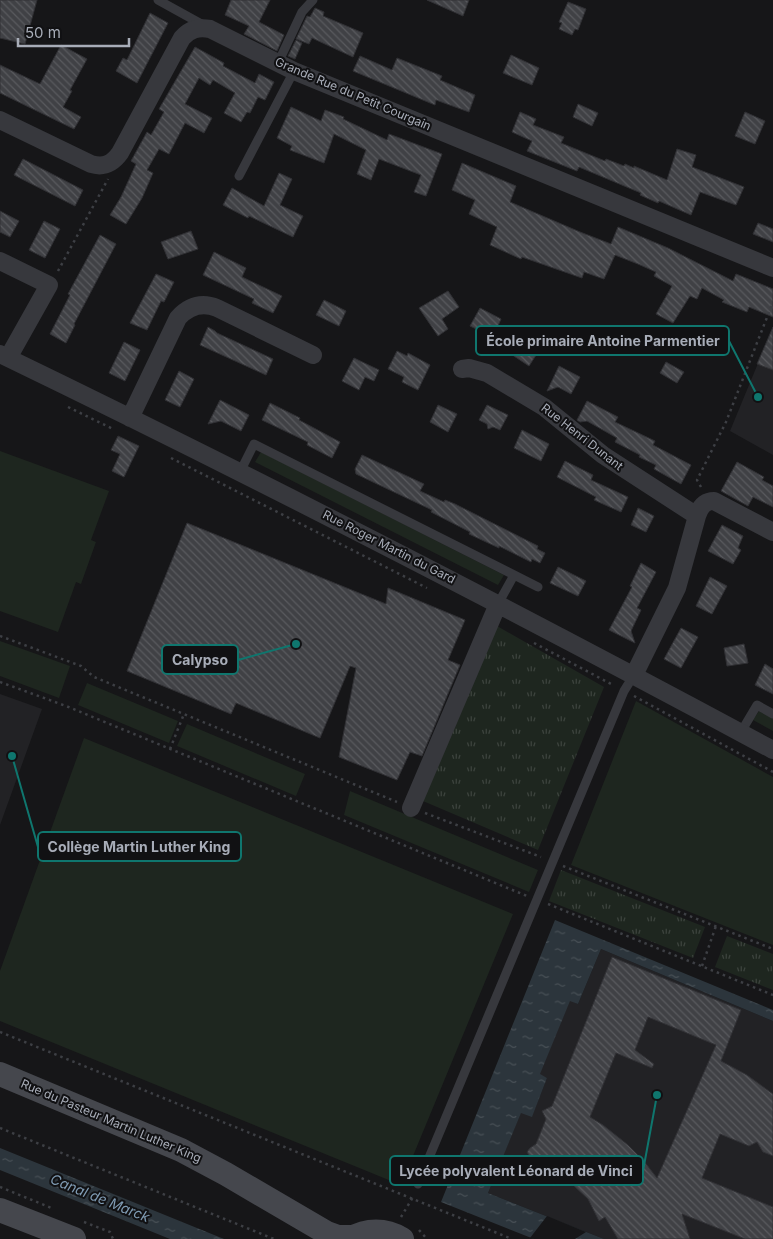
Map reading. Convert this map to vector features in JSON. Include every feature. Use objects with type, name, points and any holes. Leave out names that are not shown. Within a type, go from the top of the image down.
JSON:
[{"type":"street","points":[[0,120],[91,164],[98,166],[111,163],[120,153],[182,38],[197,28],[210,29]]},
{"type":"street","name":"Grande Rue du Petit Courgain","points":[[210,29],[286,67],[773,268]]},
{"type":"street","points":[[0,261],[49,285],[4,356]]},
{"type":"street","points":[[130,418],[178,318],[188,309],[195,306],[209,305],[217,308],[313,355]]},
{"type":"street","name":"Rue Roger Martin du Gard","points":[[4,356],[240,472],[498,604],[773,750]]},
{"type":"street","name":"Rue Henri Dunant","points":[[462,369],[469,368],[487,373],[544,406],[603,456],[697,516]]},
{"type":"street","points":[[634,675],[678,588],[697,516],[702,505],[710,501],[721,504],[773,532]]},
{"type":"street","points":[[411,808],[498,604]]},
{"type":"street","name":"Rue du Pasteur Martin Luther King","points":[[0,1074],[181,1150],[327,1233],[338,1237],[352,1238]]},
{"type":"street","points":[[0,1210],[74,1239]]},
{"type":"street","points":[[352,1238],[365,1232],[380,1231],[395,1235],[401,1228]]},
{"type":"lane","points":[[158,0],[210,29]]},
{"type":"lane","points":[[239,176],[286,67],[302,12],[313,0]]},
{"type":"lane","points":[[240,472],[254,444],[538,588]]},
{"type":"lane","points":[[498,604],[514,575]]},
{"type":"lane","points":[[418,1184],[624,691],[634,675]]},
{"type":"lane","points":[[741,732],[757,705],[773,714]]},
{"type":"path","points":[[49,285],[63,264],[103,190],[111,163]]},
{"type":"path","points":[[710,501],[697,480],[726,422],[773,302]]},
{"type":"path","points":[[62,404],[115,430]]},
{"type":"path","points":[[168,456],[430,589]]},
{"type":"path","points":[[0,636],[81,666],[94,677],[411,808],[773,949]]},
{"type":"path","points":[[533,643],[773,772]]},
{"type":"path","points":[[0,682],[66,706],[773,995]]},
{"type":"path","points":[[170,749],[184,714]]},
{"type":"path","points":[[702,966],[716,926]]},
{"type":"path","points":[[0,1032],[512,1239]]},
{"type":"path","points":[[0,1128],[274,1239]]},
{"type":"path","points":[[401,1228],[412,1198]]},
{"type":"shaded area","points":[[773,327],[773,455],[730,431]]},
{"type":"shaded area","points":[[0,694],[42,709],[0,825]]},
{"type":"shaded area","points":[[601,949],[773,1021],[773,1239],[604,1239],[488,1193],[521,1112],[532,1116],[547,1078],[539,1075],[570,1000],[578,1004]]},
{"type":"green space","points":[[0,451],[109,491],[91,540],[96,542],[81,584],[76,582],[58,632],[0,611]]},
{"type":"green space","points":[[261,452],[504,575],[498,585],[255,462]]},
{"type":"green space","points":[[497,626],[604,687],[538,850],[423,801]]},
{"type":"green space","points":[[0,641],[70,666],[59,698],[0,676]]},
{"type":"green space","points":[[87,683],[178,721],[169,743],[78,705]]},
{"type":"green space","points":[[636,701],[773,777],[773,945],[571,865]]},
{"type":"green space","points":[[759,711],[773,718],[773,731],[753,720]]},
{"type":"green space","points":[[187,724],[305,774],[296,796],[177,746]]},
{"type":"green space","points":[[84,738],[513,914],[401,1185],[0,1021],[0,971]]},
{"type":"green space","points":[[350,791],[538,870],[529,892],[344,815]]},
{"type":"green space","points":[[561,870],[705,927],[693,958],[549,901]]},
{"type":"green space","points":[[727,936],[773,954],[773,990],[715,967]]},
{"type":"water","points":[[555,920],[773,1010],[773,1021],[601,949],[578,1004],[570,1001],[540,1074],[547,1078],[532,1117],[521,1113],[488,1193],[604,1239],[534,1239],[441,1202]]},
{"type":"water","name":"Canal de Marck","points":[[0,1148],[224,1239],[170,1239],[0,1170]]},
{"type":"pier","points":[[547,1216],[586,1232],[575,1239],[530,1238]]},
{"type":"building","points":[[0,0],[37,0],[25,44],[0,38]]},
{"type":"building","points":[[231,0],[270,0],[259,22],[284,35],[277,51],[244,34],[249,26],[225,15]]},
{"type":"building","points":[[427,0],[469,0],[463,16]]},
{"type":"building","points":[[568,2],[586,9],[578,30],[575,29],[572,35],[559,29],[562,23],[559,22]]},
{"type":"building","points":[[315,8],[324,12],[323,16],[363,33],[353,57],[312,38],[309,44],[296,39],[307,16],[310,17]]},
{"type":"building","points":[[150,13],[168,23],[137,83],[116,71],[123,58],[127,60]]},
{"type":"building","points":[[296,40],[302,43],[295,59],[288,56]]},
{"type":"building","points":[[61,45],[87,59],[63,107],[81,117],[74,129],[0,93],[0,65],[40,84]]},
{"type":"building","points":[[195,47],[224,63],[223,66],[255,83],[259,74],[274,82],[265,100],[258,97],[250,113],[247,112],[241,122],[224,113],[235,93],[213,80],[210,85],[199,78],[185,104],[212,118],[204,133],[185,123],[169,154],[159,149],[147,170],[153,173],[142,198],[126,224],[110,215],[121,197],[136,164],[131,161],[147,132],[151,135],[164,112],[159,109]]},
{"type":"building","points":[[511,55],[539,68],[532,85],[503,73]]},
{"type":"building","points":[[360,56],[392,70],[397,58],[442,76],[440,80],[475,95],[469,112],[436,100],[435,105],[353,71]]},
{"type":"building","points":[[578,104],[598,113],[592,126],[573,117]]},
{"type":"building","points":[[291,107],[321,121],[325,110],[344,117],[343,119],[387,140],[389,134],[442,154],[426,196],[414,192],[421,175],[379,159],[371,180],[357,174],[366,150],[334,134],[324,163],[290,150],[292,146],[277,138]]},
{"type":"building","points":[[520,112],[536,119],[533,125],[564,137],[561,143],[605,161],[606,159],[624,166],[625,164],[634,168],[634,166],[667,180],[677,149],[696,155],[692,167],[744,187],[736,205],[700,192],[691,215],[659,201],[658,203],[640,195],[641,193],[579,167],[577,171],[527,151],[532,141],[512,132]]},
{"type":"building","points":[[745,112],[765,121],[755,144],[735,136]]},
{"type":"building","points":[[23,159],[83,190],[75,206],[14,175]]},
{"type":"building","points":[[462,163],[516,186],[510,202],[580,232],[611,244],[618,227],[668,248],[733,281],[736,274],[773,289],[773,317],[749,307],[747,312],[722,302],[724,300],[702,288],[697,299],[690,296],[673,323],[656,314],[672,286],[654,276],[656,272],[638,264],[615,255],[604,279],[584,272],[582,278],[522,257],[521,259],[490,245],[497,227],[469,214],[475,200],[452,190]]},
{"type":"building","points":[[279,173],[292,179],[280,205],[303,216],[293,237],[223,205],[232,188],[264,206]]},
{"type":"building","points":[[0,211],[19,221],[10,237],[0,232]]},
{"type":"building","points":[[44,221],[60,229],[45,258],[29,250]]},
{"type":"building","points":[[758,223],[773,229],[773,242],[753,234]]},
{"type":"building","points":[[191,231],[198,249],[168,259],[161,242]]},
{"type":"building","points":[[100,235],[116,244],[66,343],[50,334],[70,295],[68,294]]},
{"type":"building","points":[[214,252],[246,268],[242,277],[282,296],[273,313],[252,303],[254,299],[203,275]]},
{"type":"building","points":[[156,274],[174,282],[164,302],[161,301],[147,330],[130,323]]},
{"type":"building","points":[[448,291],[459,307],[442,319],[448,329],[438,336],[419,308]]},
{"type":"building","points":[[324,300],[346,311],[339,326],[316,315]]},
{"type":"building","points":[[480,308],[501,319],[497,328],[538,352],[529,366],[499,346],[484,339],[487,334],[470,326]]},
{"type":"building","points":[[208,327],[273,359],[266,375],[200,345]]},
{"type":"building","points":[[773,327],[773,370],[757,364]]},
{"type":"building","points":[[124,342],[140,350],[125,381],[109,373]]},
{"type":"building","points":[[397,351],[407,356],[408,353],[430,365],[418,390],[402,382],[404,377],[388,369]]},
{"type":"building","points":[[354,358],[379,370],[374,381],[365,377],[359,390],[342,381]]},
{"type":"building","points":[[666,362],[684,372],[677,383],[660,373]]},
{"type":"building","points":[[559,366],[580,377],[571,394],[558,387],[547,391]]},
{"type":"building","points":[[179,371],[194,379],[180,407],[165,400]]},
{"type":"building","points":[[220,400],[249,415],[241,431],[221,421],[208,424]]},
{"type":"building","points":[[587,401],[618,417],[615,422],[655,441],[653,445],[691,465],[681,484],[654,469],[656,465],[615,442],[617,438],[587,421],[580,422],[577,420]]},
{"type":"building","points":[[270,403],[340,442],[332,458],[307,445],[308,442],[262,420]]},
{"type":"building","points":[[438,405],[457,414],[448,432],[430,422]]},
{"type":"building","points":[[487,405],[508,415],[500,430],[493,427],[488,429],[487,424],[479,420]]},
{"type":"building","points":[[522,430],[549,444],[541,461],[514,448]]},
{"type":"building","points":[[118,436],[139,446],[124,477],[112,471],[120,454],[111,450]]},
{"type":"building","points":[[362,455],[424,484],[420,491],[444,502],[445,500],[455,504],[538,546],[537,549],[545,553],[540,563],[532,559],[531,562],[469,534],[470,532],[431,512],[432,510],[356,474],[355,469]]},
{"type":"building","points":[[565,461],[593,475],[591,480],[628,497],[621,512],[594,500],[596,497],[557,477]]},
{"type":"building","points":[[737,462],[764,477],[762,480],[773,486],[773,507],[753,497],[748,506],[721,491]]},
{"type":"building","points":[[638,508],[654,516],[646,532],[631,525]]},
{"type":"building","points":[[187,523],[386,604],[388,588],[465,620],[448,660],[460,665],[422,756],[410,752],[397,780],[339,757],[356,668],[350,666],[320,738],[236,703],[231,714],[127,671]]},
{"type":"building","points":[[722,525],[743,536],[738,548],[741,550],[733,564],[708,551]]},
{"type":"building","points":[[641,563],[656,572],[637,608],[641,610],[631,631],[635,643],[609,630],[632,587],[630,586]]},
{"type":"building","points":[[558,567],[586,581],[578,596],[550,583]]},
{"type":"building","points":[[710,577],[727,586],[712,614],[696,606]]},
{"type":"building","points":[[681,628],[698,637],[681,668],[664,659]]},
{"type":"building","points":[[744,644],[748,663],[727,666],[724,648]]},
{"type":"building","points":[[765,664],[773,669],[773,694],[755,685]]},
{"type":"building","points":[[612,957],[741,1010],[721,1061],[747,1075],[773,1094],[773,1156],[763,1152],[757,1142],[749,1146],[720,1134],[702,1178],[773,1207],[773,1239],[745,1239],[682,1214],[690,1239],[618,1239],[605,1217],[599,1221],[588,1199],[572,1184],[559,1175],[555,1181],[527,1167],[531,1159],[527,1152],[536,1144],[546,1119],[542,1111],[552,1106]],"holes":[[[648,1017],[716,1045],[657,1178],[628,1145],[590,1117],[616,1053],[652,1068],[654,1064],[635,1050]]]},
{"type":"place","name":"École primaire Antoine Parmentier","points":[[758,397]]},
{"type":"place","name":"Calypso","points":[[296,644]]},
{"type":"place","name":"Collège Martin Luther King","points":[[12,756]]},
{"type":"place","name":"Lycée polyvalent Léonard de Vinci","points":[[657,1095]]}]
